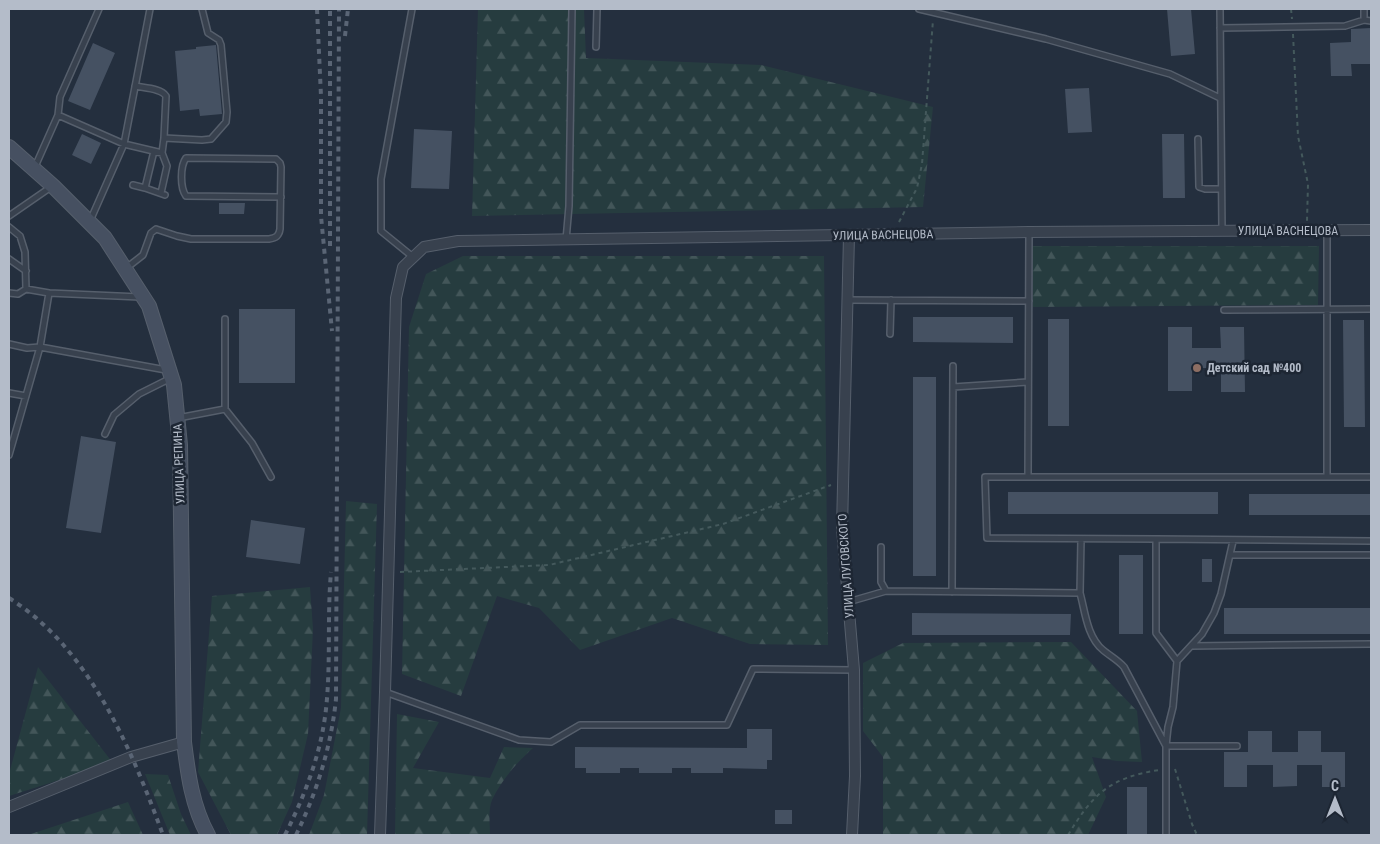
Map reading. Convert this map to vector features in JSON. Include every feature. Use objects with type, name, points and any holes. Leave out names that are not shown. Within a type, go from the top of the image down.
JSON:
[{"type":"street","name":"УЛИЦА РЕПИНА","points":[[9,147],[54,186],[105,238],[149,306],[174,385],[180,445],[184,742],[189,784],[202,825],[208,835]]},
{"type":"street","name":"УЛИЦА ВАСНЕЦОВА","points":[[389,573],[396,298],[403,266],[424,247],[458,241],[1029,232],[1371,230]]},
{"type":"street","name":"УЛИЦА ЛУГОВСКОГО","points":[[848,236],[842,528],[854,670],[855,776],[852,835]]},
{"type":"street","points":[[380,835],[389,573]]},
{"type":"street","points":[[9,807],[131,757],[184,742]]},
{"type":"lane","points":[[34,169],[58,115],[60,96],[98,9]]},
{"type":"lane","points":[[89,222],[124,144],[150,9]]},
{"type":"lane","points":[[164,138],[207,140],[215,136],[227,118],[221,45],[219,40],[208,33],[202,9]]},
{"type":"lane","points":[[412,9],[381,179],[381,230],[413,257]]},
{"type":"lane","points":[[566,240],[569,206],[572,9]]},
{"type":"lane","points":[[596,47],[597,9]]},
{"type":"lane","points":[[918,9],[1046,39],[1170,74],[1220,98]]},
{"type":"lane","points":[[1220,9],[1222,231]]},
{"type":"lane","points":[[1364,9],[1364,20]]},
{"type":"lane","points":[[1220,28],[1345,26],[1364,20],[1371,21]]},
{"type":"lane","points":[[133,184],[163,194],[167,166],[162,153],[166,96],[164,92],[135,86]]},
{"type":"lane","points":[[58,115],[124,144],[162,153]]},
{"type":"lane","points":[[1198,139],[1199,186],[1205,189],[1221,189]]},
{"type":"lane","points":[[145,188],[154,151]]},
{"type":"lane","points":[[125,269],[143,255],[152,233],[156,229],[191,239],[269,239],[276,238],[279,234],[281,197],[280,162],[276,159],[186,158],[183,161],[182,189],[186,196],[281,197]]},
{"type":"lane","points":[[9,216],[54,186]]},
{"type":"lane","points":[[9,227],[20,236],[25,252],[26,289]]},
{"type":"lane","points":[[1327,231],[1327,478]]},
{"type":"lane","points":[[1028,477],[1029,232]]},
{"type":"lane","points":[[9,259],[26,271]]},
{"type":"lane","points":[[9,293],[18,294],[26,289],[49,293],[143,297]]},
{"type":"lane","points":[[9,455],[11,438],[26,396],[40,347],[49,293]]},
{"type":"lane","points":[[847,300],[1029,301]]},
{"type":"lane","points":[[890,334],[891,300]]},
{"type":"lane","points":[[1224,310],[1371,309]]},
{"type":"lane","points":[[225,319],[225,409],[252,443],[271,477]]},
{"type":"lane","points":[[9,344],[27,348],[40,347],[170,374]]},
{"type":"lane","points":[[952,592],[953,366]]},
{"type":"lane","points":[[105,434],[114,415],[140,394],[170,374]]},
{"type":"lane","points":[[953,388],[1028,382]]},
{"type":"lane","points":[[9,393],[26,396]]},
{"type":"lane","points":[[177,418],[225,409]]},
{"type":"lane","points":[[1371,478],[985,477],[987,538],[1371,541]]},
{"type":"lane","points":[[1081,539],[1080,592],[1091,636],[1102,649],[1116,658],[1124,667],[1166,746]]},
{"type":"lane","points":[[1156,539],[1156,633],[1177,661]]},
{"type":"lane","points":[[1166,835],[1166,746],[1173,707],[1177,661],[1202,634],[1214,613],[1221,594],[1233,541]]},
{"type":"lane","points":[[881,547],[881,582],[886,591]]},
{"type":"lane","points":[[1230,555],[1371,555]]},
{"type":"lane","points":[[848,602],[886,591],[1080,592]]},
{"type":"lane","points":[[1190,646],[1371,644]]},
{"type":"lane","points":[[386,692],[518,740],[551,742],[580,725],[727,725],[753,669],[854,670]]},
{"type":"lane","points":[[1166,746],[1237,746]]},
{"type":"path","points":[[1291,9],[1298,136],[1308,184],[1307,223]]},
{"type":"path","points":[[893,235],[917,188],[922,164],[933,12]]},
{"type":"path","points":[[389,573],[549,565],[723,524],[843,481]]},
{"type":"path","points":[[1174,767],[1197,835]]},
{"type":"path","points":[[1068,835],[1090,801],[1108,786],[1137,774],[1166,769]]},
{"type":"green space","points":[[478,9],[584,9],[586,58],[761,65],[933,107],[923,207],[472,216]]},
{"type":"green space","points":[[1032,246],[1319,246],[1318,305],[1033,307]]},
{"type":"green space","points":[[463,256],[824,256],[828,645],[750,644],[672,618],[580,650],[539,608],[497,596],[461,696],[402,674],[409,327],[426,274]]},
{"type":"green space","points":[[346,501],[377,504],[367,835],[309,835],[324,795],[341,708]]},
{"type":"green space","points":[[310,587],[313,629],[308,734],[292,802],[277,835],[231,835],[198,772],[212,596]]},
{"type":"green space","points":[[1071,642],[1137,711],[1142,762],[1092,757],[1106,797],[1088,835],[883,835],[883,757],[863,731],[863,663],[903,643]]},
{"type":"green space","points":[[38,667],[113,763],[9,796],[9,774]]},
{"type":"green space","points":[[397,714],[439,722],[413,768],[490,778],[504,747],[533,748],[510,772],[492,800],[490,835],[395,835]]},
{"type":"green space","points":[[145,774],[168,775],[181,814],[191,835],[170,835]]},
{"type":"green space","points":[[128,802],[143,835],[28,835]]},
{"type":"building","points":[[1167,9],[1191,9],[1195,54],[1171,56]]},
{"type":"building","points":[[1371,28],[1371,64],[1351,64],[1352,76],[1331,76],[1330,43],[1351,42],[1351,29]]},
{"type":"building","points":[[93,43],[115,53],[90,110],[68,101]]},
{"type":"building","points":[[216,45],[222,114],[200,116],[199,109],[180,111],[175,51]]},
{"type":"building","points":[[1089,88],[1092,132],[1068,133],[1065,89]]},
{"type":"building","points":[[414,129],[452,131],[449,189],[411,188]]},
{"type":"building","points":[[82,134],[101,143],[91,164],[72,155]]},
{"type":"building","points":[[1162,134],[1184,134],[1185,198],[1163,198]]},
{"type":"building","points":[[219,203],[245,203],[244,214],[219,214]]},
{"type":"building","points":[[239,309],[295,309],[295,383],[239,383]]},
{"type":"building","points":[[913,317],[1013,317],[1013,343],[913,342]]},
{"type":"building","points":[[1048,319],[1069,319],[1069,426],[1048,426]]},
{"type":"building","points":[[1343,320],[1364,320],[1365,427],[1344,427]]},
{"type":"building","points":[[1168,327],[1192,327],[1192,348],[1221,348],[1220,327],[1244,327],[1245,392],[1221,392],[1221,368],[1192,368],[1192,391],[1168,391]]},
{"type":"building","points":[[913,377],[936,377],[936,576],[913,576]]},
{"type":"building","points":[[81,436],[116,442],[101,533],[66,528]]},
{"type":"building","points":[[1008,492],[1218,492],[1218,514],[1008,514]]},
{"type":"building","points":[[1249,494],[1371,494],[1371,515],[1249,515]]},
{"type":"building","points":[[251,520],[305,528],[300,564],[246,557]]},
{"type":"building","points":[[1119,555],[1143,555],[1143,634],[1119,634]]},
{"type":"building","points":[[1202,559],[1212,559],[1212,582],[1202,582]]},
{"type":"building","points":[[1224,608],[1371,608],[1371,634],[1224,634]]},
{"type":"building","points":[[912,613],[1071,614],[1070,635],[912,635]]},
{"type":"building","points":[[747,729],[772,729],[772,760],[767,760],[767,769],[723,768],[723,773],[691,773],[691,768],[672,768],[672,773],[639,773],[639,768],[620,768],[620,773],[586,773],[586,768],[575,768],[575,747],[747,748]]},
{"type":"building","points":[[1248,731],[1272,731],[1272,752],[1298,752],[1298,731],[1321,731],[1321,752],[1345,752],[1345,787],[1322,787],[1322,765],[1297,765],[1297,786],[1273,787],[1273,765],[1247,765],[1247,787],[1224,787],[1224,752],[1248,752]]},
{"type":"building","points":[[1127,787],[1147,787],[1147,835],[1127,835]]},
{"type":"building","points":[[775,810],[792,810],[792,824],[775,824]]},
{"type":"railway","points":[[317,9],[321,96],[321,216],[332,331]]},
{"type":"railway","points":[[330,9],[330,246]]},
{"type":"railway","points":[[296,835],[317,786],[331,734],[336,699],[339,9]]},
{"type":"railway","points":[[345,36],[348,9]]},
{"type":"railway","points":[[285,835],[311,774],[324,726],[328,675],[331,572]]},
{"type":"railway","points":[[9,598],[38,619],[63,644],[85,672],[122,735],[163,835]]},
{"type":"place","name":"Детский сад №400","points":[[1197,368]]}]
